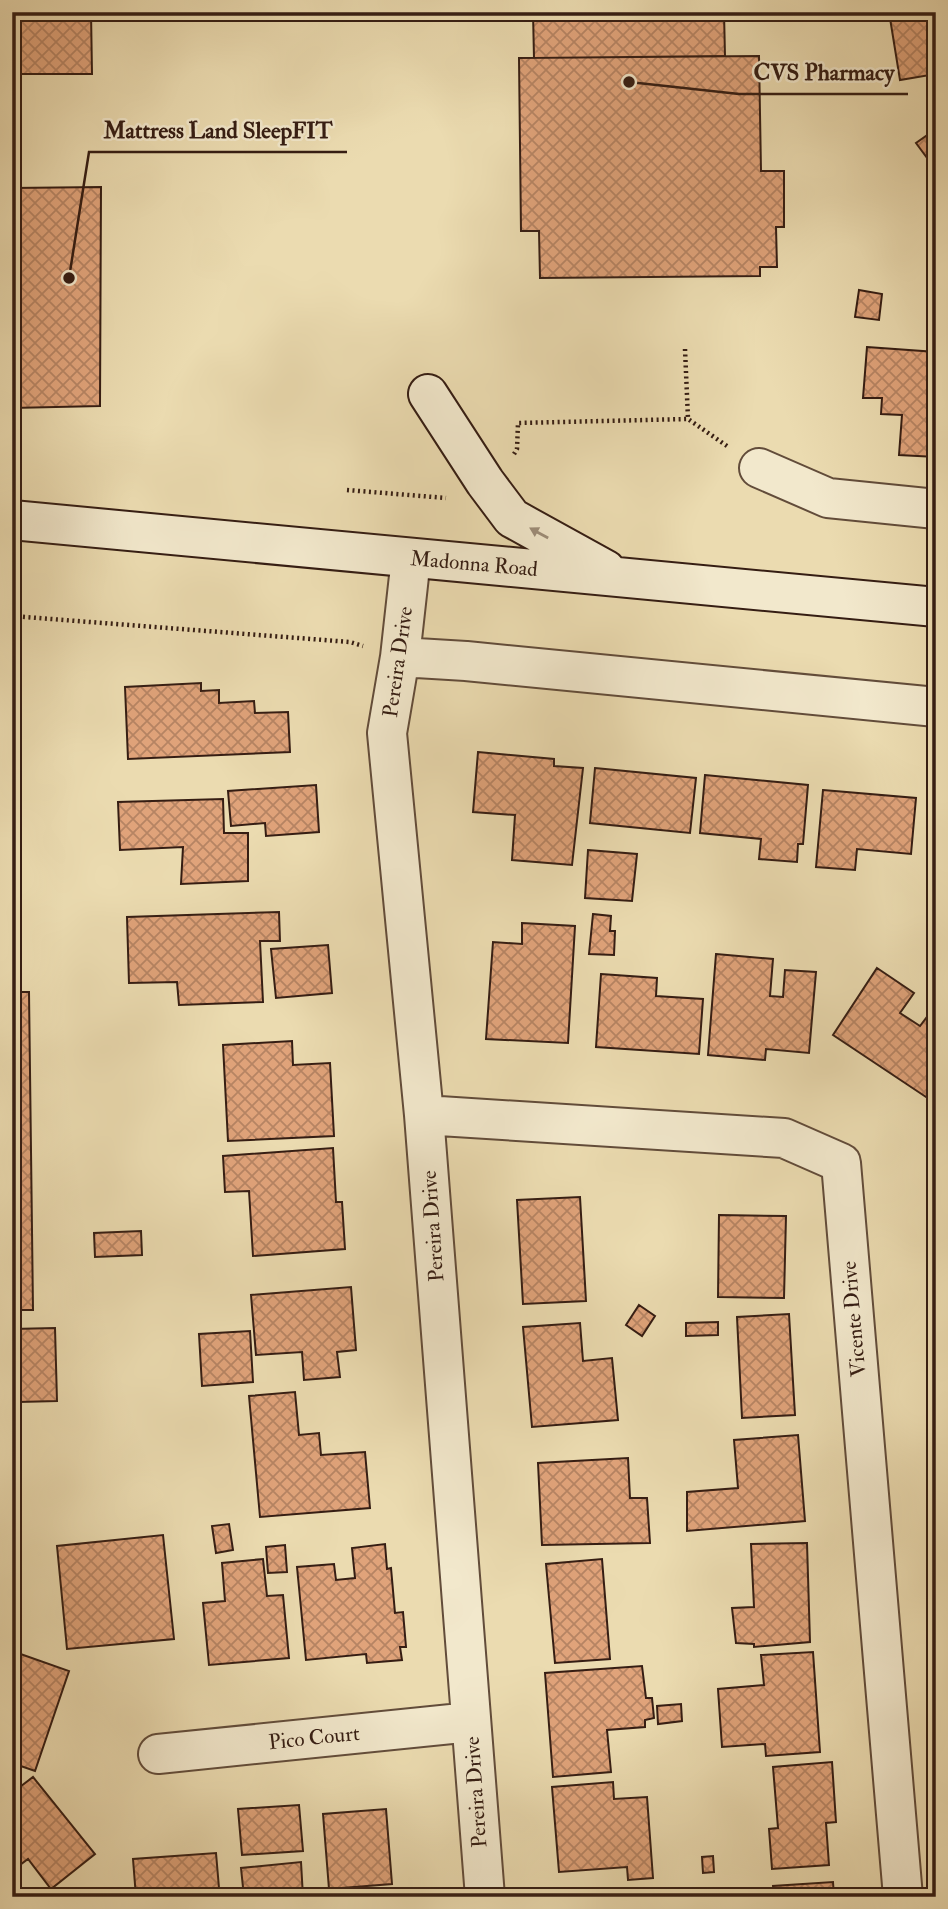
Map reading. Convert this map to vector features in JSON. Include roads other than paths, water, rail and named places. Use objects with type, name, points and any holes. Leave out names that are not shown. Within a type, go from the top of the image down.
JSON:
[{"type":"street","points":[[428,394],[485,482],[512,518],[620,577]]},
{"type":"street","points":[[759,468],[828,498],[936,509]]},
{"type":"street","name":"Madonna Road","points":[[12,520],[936,607]]},
{"type":"street","name":"Pereira Drive","points":[[411,558],[400,657],[387,733],[424,1115],[485,1897]]},
{"type":"street","points":[[400,657],[466,661],[936,707]]},
{"type":"street","name":"Vicente Drive","points":[[424,1115],[784,1138],[841,1163],[903,1897]]},
{"type":"street","name":"Pico Court","points":[[158,1754],[471,1722]]},
{"type":"place","name":"CVS Pharmacy","points":[[629,82]]},
{"type":"place","name":"Mattress Land SleepFIT","points":[[69,278]]}]
